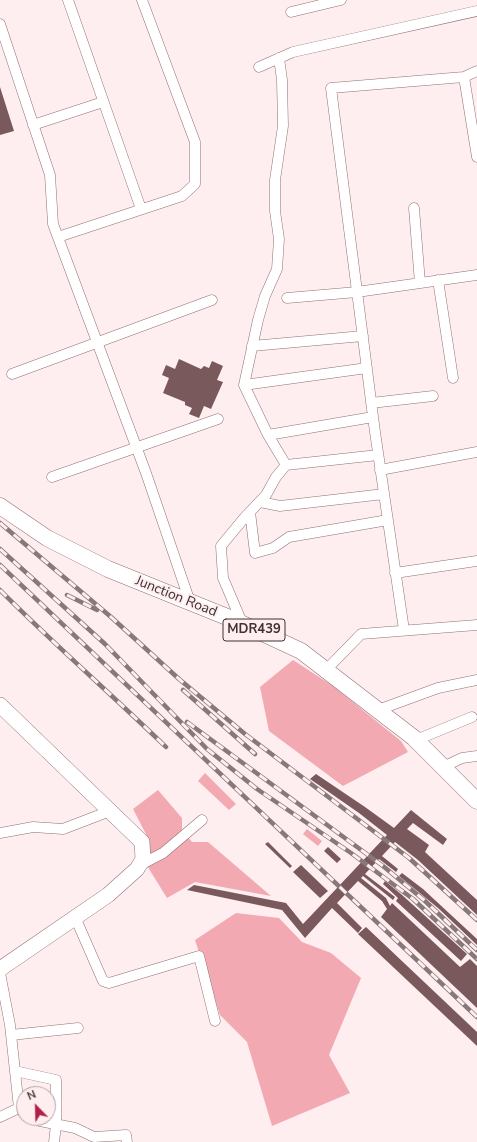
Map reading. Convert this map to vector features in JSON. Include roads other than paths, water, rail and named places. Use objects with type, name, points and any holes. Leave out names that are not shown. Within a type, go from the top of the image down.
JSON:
[{"type":"main road","name":"Junction Road","points":[[0,506],[54,541],[108,569],[190,602],[302,652],[416,740],[477,800]]},
{"type":"main road","points":[[0,705],[142,842],[143,859],[137,869],[108,895],[0,969]]},
{"type":"street","points":[[68,0],[141,210]]},
{"type":"street","points":[[58,237],[182,196],[195,184],[195,142],[142,0]]},
{"type":"street","points":[[291,12],[341,0]]},
{"type":"street","points":[[259,67],[293,52],[477,12]]},
{"type":"street","points":[[0,24],[50,175],[53,224],[137,448],[190,602]]},
{"type":"street","points":[[279,58],[282,80],[283,126],[274,180],[275,211],[279,239],[277,269],[265,296],[244,384],[268,435],[286,465]]},
{"type":"street","points":[[404,630],[380,470],[331,88],[464,77],[477,71]]},
{"type":"street","points":[[464,77],[477,157]]},
{"type":"street","points":[[33,125],[103,102]]},
{"type":"street","points":[[414,208],[420,283]]},
{"type":"street","points":[[287,298],[357,292],[477,275]]},
{"type":"street","points":[[438,280],[453,378]]},
{"type":"street","points":[[12,374],[212,300]]},
{"type":"street","points":[[252,346],[362,336]]},
{"type":"street","points":[[244,384],[367,368]]},
{"type":"street","points":[[371,403],[433,396]]},
{"type":"street","points":[[268,435],[373,417]]},
{"type":"street","points":[[52,477],[218,419]]},
{"type":"street","points":[[380,470],[477,452]]},
{"type":"street","points":[[243,625],[223,578],[221,546],[266,495],[276,477],[286,465],[378,455]]},
{"type":"street","points":[[260,502],[280,506],[384,494]]},
{"type":"street","points":[[250,512],[255,553],[274,548],[289,537],[388,520]]},
{"type":"street","points":[[396,573],[477,561]]},
{"type":"street","points":[[326,670],[360,634],[477,625]]},
{"type":"street","points":[[378,710],[438,688],[477,680]]},
{"type":"street","points":[[416,740],[472,717]]},
{"type":"street","points":[[443,767],[462,758],[477,756]]},
{"type":"street","points":[[0,833],[33,827],[63,829],[110,811]]},
{"type":"street","points":[[140,865],[163,853],[202,820]]},
{"type":"street","points":[[75,917],[103,981],[109,983],[199,956],[216,1021]]},
{"type":"street","points":[[0,973],[11,1035],[17,1086]]},
{"type":"street","points":[[11,1035],[78,1028]]},
{"type":"street","points":[[15,1071],[56,1080],[56,1086]]},
{"type":"street","points":[[0,1117],[16,1112]]},
{"type":"street","points":[[56,1125],[75,1128],[94,1137],[126,1135],[127,1142]]},
{"type":"street","points":[[54,1142],[56,1126]]},
{"type":"railway","points":[[0,523],[111,617],[179,679],[245,734],[409,858],[477,920]]},
{"type":"railway","points":[[0,549],[105,644],[207,749],[257,789],[351,853],[413,899],[477,959]]},
{"type":"railway","points":[[0,565],[477,1017]]},
{"type":"railway","points":[[0,590],[166,747]]},
{"type":"railway","points":[[67,595],[97,610]]},
{"type":"railway","points":[[183,690],[255,754]]},
{"type":"railway","points":[[187,722],[383,866],[424,900],[477,950]]}]
